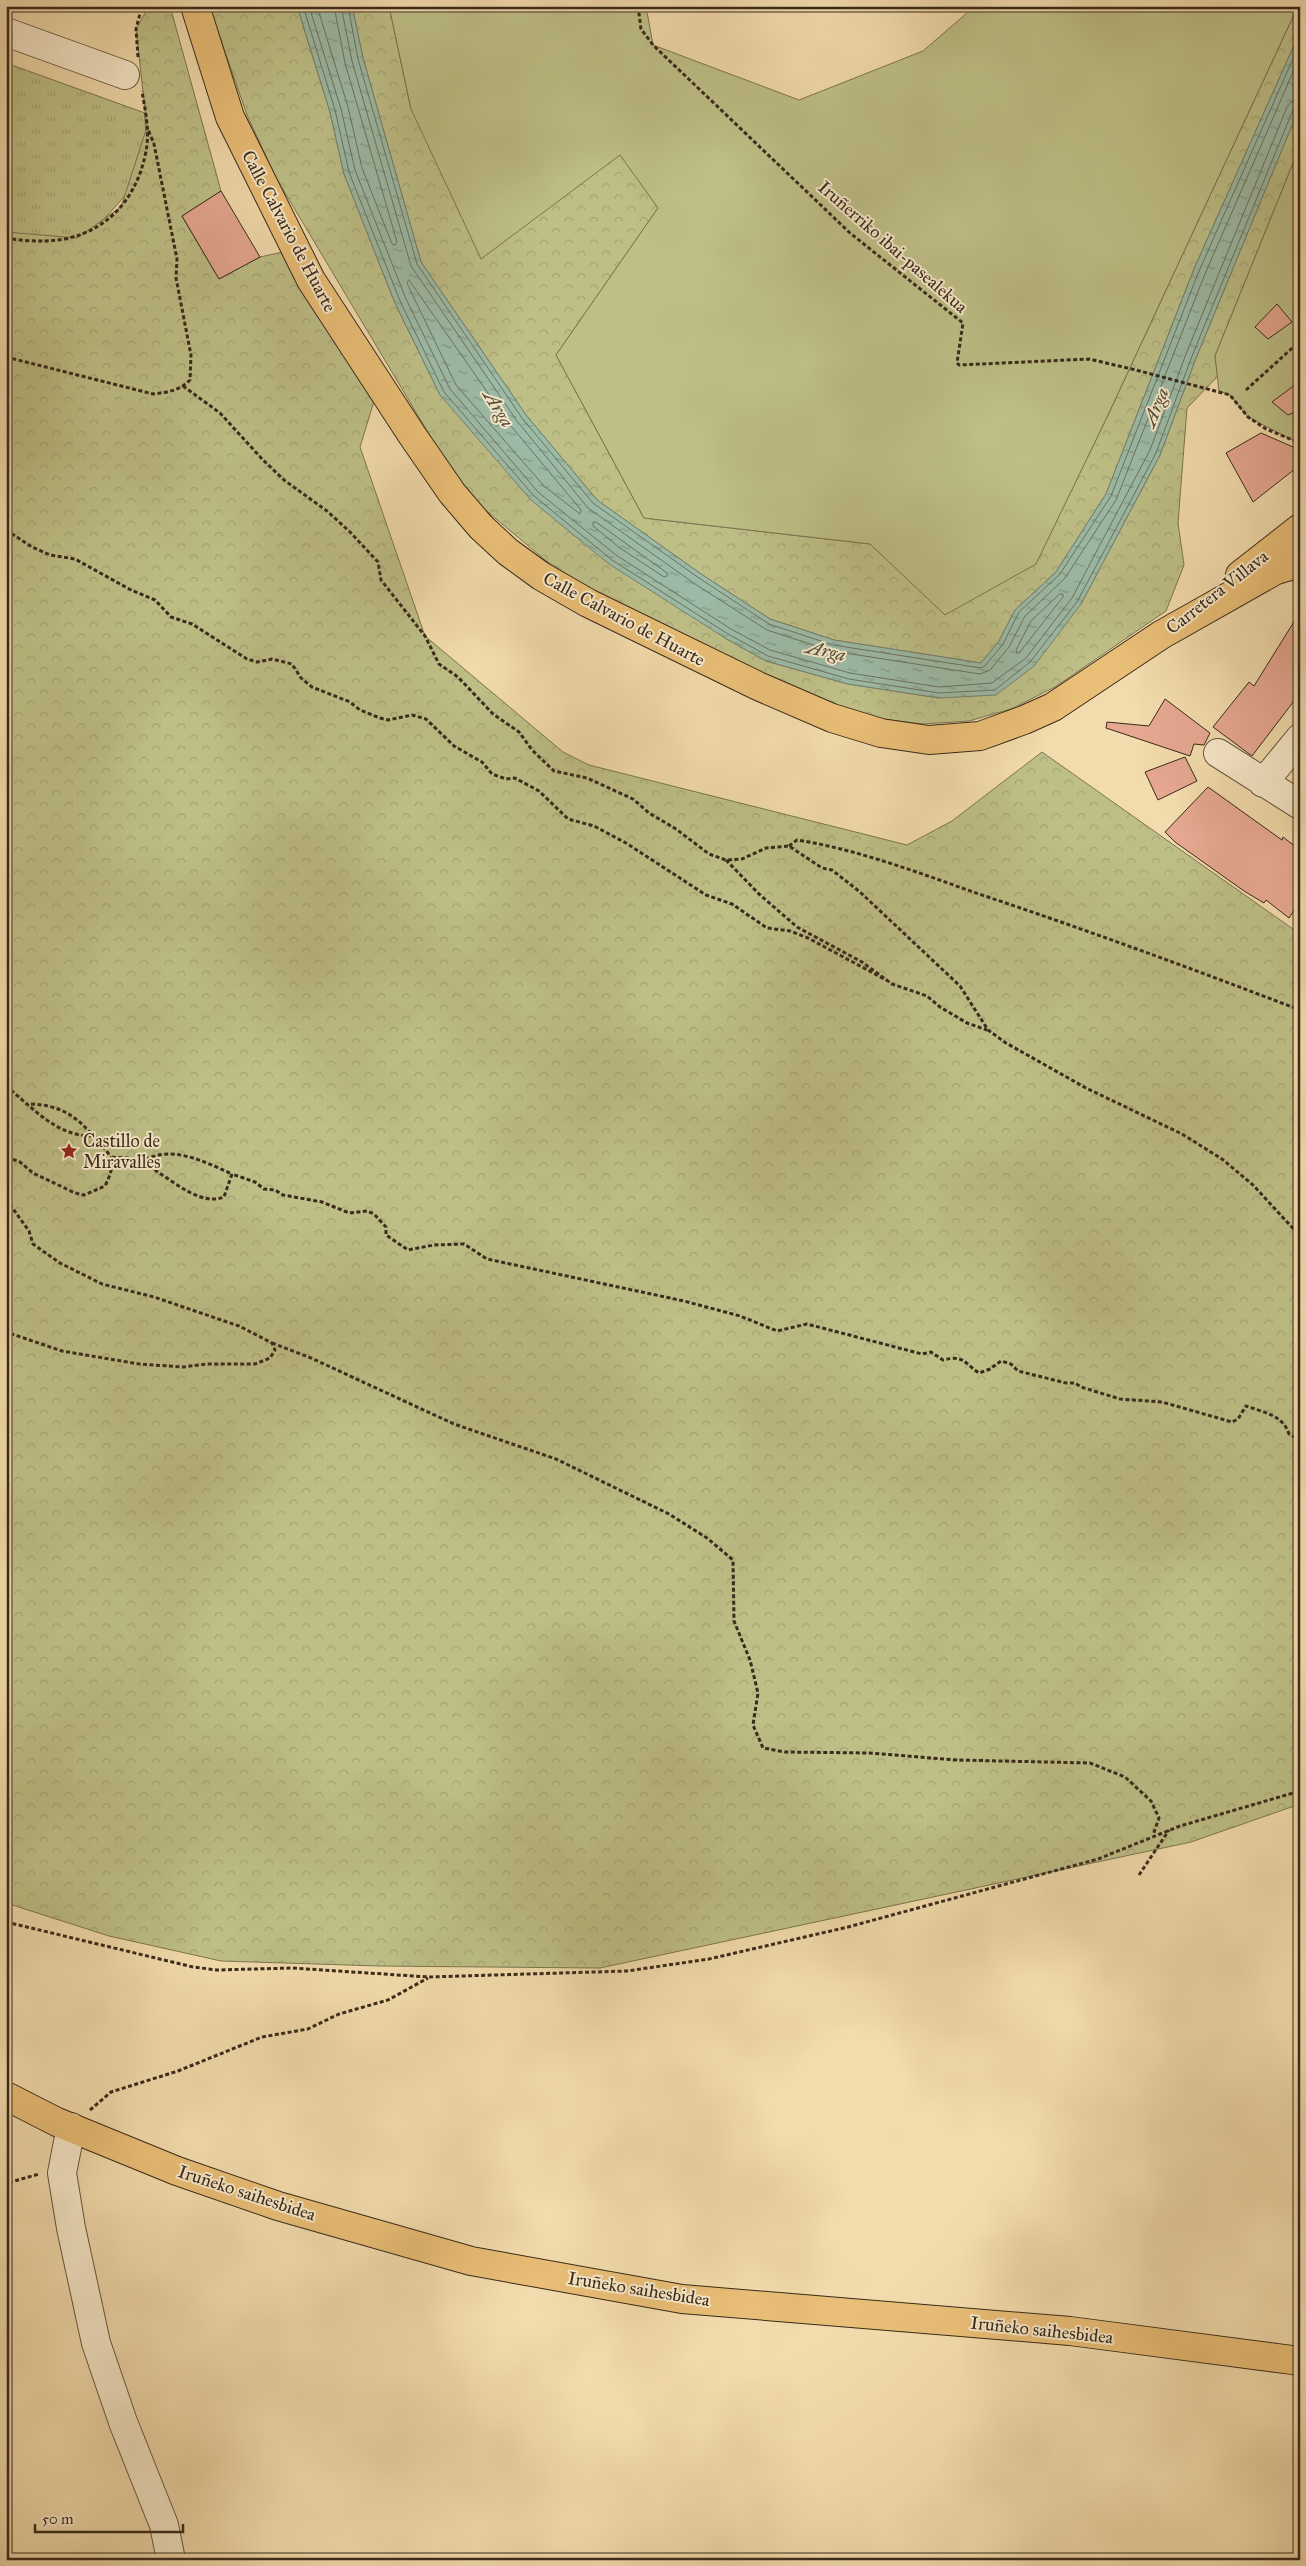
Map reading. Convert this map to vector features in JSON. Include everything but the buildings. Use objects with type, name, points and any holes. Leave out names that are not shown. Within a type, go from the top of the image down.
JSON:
[{"type":"main road","name":"Calle Calvario de Huarte","points":[[195,6],[230,117],[311,280],[452,493],[481,527],[508,552],[541,576],[650,634],[758,686],[832,718],[881,733],[929,740],[980,736],[1053,707],[1161,636]]},
{"type":"main road","name":"Carretera Villava","points":[[1161,636],[1300,528]]},
{"type":"main road","name":"Carretera Villava","points":[[1161,636],[1276,570],[1300,563]]},
{"type":"main road","name":"Iruñeko saihesbidea","points":[[6,2096],[71,2127],[177,2171],[278,2206],[471,2261],[682,2299],[1070,2331],[1300,2361]]},
{"type":"street","points":[[6,32],[125,75]]},
{"type":"street","points":[[1263,783],[1300,738]]},
{"type":"street","points":[[1218,753],[1300,805]]},
{"type":"street","points":[[71,2127],[62,2173],[96,2342],[123,2422],[164,2525],[171,2560]]},
{"type":"path","name":"Iruñerriko ibai-pasealekua","points":[[638,6],[641,29],[653,45],[850,234],[963,322],[957,363],[959,365],[1089,359],[1230,395],[1248,417],[1266,429],[1300,443]]},
{"type":"path","points":[[6,237],[32,241],[77,238],[94,230],[110,218],[122,207],[141,168],[146,150],[147,127],[154,144],[177,259],[176,278],[191,355],[190,380],[172,391],[153,394],[6,357]]},
{"type":"path","points":[[1246,390],[1300,341]]},
{"type":"path","points":[[183,386],[220,413],[270,467],[350,532],[378,562],[381,580],[425,636],[438,664],[458,677],[493,714],[519,732],[532,750],[554,771],[587,778],[633,799],[649,813],[676,829],[709,854],[726,860],[742,859],[766,848],[788,846],[797,840],[825,844],[868,856],[1075,926],[1300,1010]]},
{"type":"path","points":[[6,530],[32,547],[50,555],[75,558],[131,590],[155,600],[171,617],[192,624],[248,659],[257,662],[272,659],[292,664],[301,678],[312,687],[388,720],[412,715],[426,719],[454,746],[482,762],[492,774],[506,779],[515,778],[539,791],[568,818],[594,826],[626,843],[706,895],[732,904],[767,928],[790,931],[808,938],[888,981],[927,996],[940,1007],[967,1023],[988,1030],[1006,1043],[1086,1088],[1182,1134],[1222,1159],[1252,1185],[1300,1236]]},
{"type":"path","points":[[788,846],[822,868],[832,870],[860,892],[960,986],[988,1030]]},
{"type":"path","points":[[726,860],[759,894],[797,927],[862,962],[888,981]]},
{"type":"path","points":[[6,1086],[29,1104],[47,1122],[79,1136],[94,1136]]},
{"type":"path","points":[[6,1157],[60,1187],[84,1195],[105,1186],[113,1166],[112,1157],[82,1122],[60,1108],[29,1104]]},
{"type":"path","points":[[140,1163],[161,1154],[175,1152],[186,1158],[203,1160],[254,1182],[264,1189],[275,1190],[283,1195],[322,1202],[349,1213],[367,1211],[374,1214],[386,1227],[386,1235],[408,1250],[434,1245],[464,1244],[487,1259],[684,1301],[740,1316],[777,1331],[807,1324],[922,1354],[931,1352],[943,1360],[954,1357],[963,1359],[979,1373],[990,1369],[1001,1361],[1011,1364],[1018,1370],[1066,1383],[1075,1383],[1081,1387],[1120,1399],[1162,1402],[1232,1422],[1238,1419],[1246,1406],[1275,1416],[1286,1424],[1289,1434],[1300,1440]]},
{"type":"path","points":[[112,1157],[132,1159],[166,1179],[210,1199],[224,1197],[232,1174]]},
{"type":"path","points":[[6,1199],[29,1231],[34,1244],[60,1263],[102,1284],[154,1297],[239,1326],[272,1343],[311,1358],[454,1424],[556,1459],[669,1514],[708,1538],[733,1560],[734,1621],[750,1660],[758,1693],[753,1725],[763,1748],[785,1752],[870,1753],[956,1760],[1090,1764],[1125,1777],[1151,1801],[1159,1818],[1153,1836]]},
{"type":"path","points":[[6,1332],[62,1351],[139,1364],[183,1367],[207,1364],[256,1364],[270,1358],[275,1350],[272,1343]]},
{"type":"path","points":[[6,1922],[193,1967],[217,1970],[292,1968],[429,1977],[627,1971],[709,1959],[848,1927],[1098,1859],[1169,1830],[1300,1791]]},
{"type":"path","points":[[1139,1874],[1169,1830]]},
{"type":"path","points":[[71,2127],[111,2092],[178,2072],[262,2037],[308,2029],[339,2014],[388,2000],[429,1977]]},
{"type":"path","points":[[6,2189],[11,2182],[34,2174],[62,2173]]},
{"type":"green space","points":[[149,6],[170,6],[221,191],[182,216],[219,279],[260,257],[310,246],[311,280],[379,385],[360,447],[425,636],[563,752],[589,765],[907,845],[952,821],[1042,752],[1300,934],[1300,1804],[1191,1842],[600,1968],[379,1966],[221,1961],[109,1936],[6,1903],[6,232],[77,238],[121,207],[147,127],[136,29]]},
{"type":"green space","points":[[209,6],[297,6],[330,112],[344,174],[395,303],[440,395],[725,638],[766,661],[848,684],[939,698],[1081,604],[1160,455],[1196,358],[1300,106],[1300,146],[1215,356],[1218,376],[1187,408],[1178,523],[1184,565],[1166,611],[1055,687],[1011,709],[969,721],[923,724],[873,718],[782,688],[591,590],[545,560],[477,503],[445,461],[275,176],[247,115]]},
{"type":"green space","points":[[352,6],[389,6],[411,109],[621,155],[658,208],[556,355],[644,518],[870,544],[945,614],[1036,563],[1108,415],[1298,6],[1300,32],[1194,269],[1106,494],[1056,572],[1015,610],[999,641],[981,663],[834,640],[770,619],[701,574],[597,500],[526,415],[421,262],[363,58]]},
{"type":"green space","points":[[389,6],[646,6],[653,45],[799,100],[923,51],[975,6],[1298,6],[1108,415],[1036,564],[945,615],[870,544],[644,518],[556,355],[658,208],[620,155],[481,259],[411,109]]},
{"type":"green space","points":[[6,63],[145,113],[146,150],[133,187],[94,230],[77,238],[6,237]]},
{"type":"green space","points":[[1300,146],[1300,444],[1248,417],[1230,395],[1219,391],[1215,356]]},
{"type":"water","name":"Arga","points":[[297,6],[352,6],[363,58],[421,262],[526,415],[597,500],[701,574],[770,619],[834,640],[981,663],[999,641],[1015,610],[1056,572],[1106,494],[1194,269],[1300,32],[1300,106],[1196,358],[1160,455],[1081,604],[1034,666],[996,695],[939,698],[848,684],[766,661],[725,638],[609,564],[531,500],[440,395],[395,303],[344,174],[330,112]]},
{"type":"place","name":"Castillo de Miravalles","points":[[69,1151]]}]
